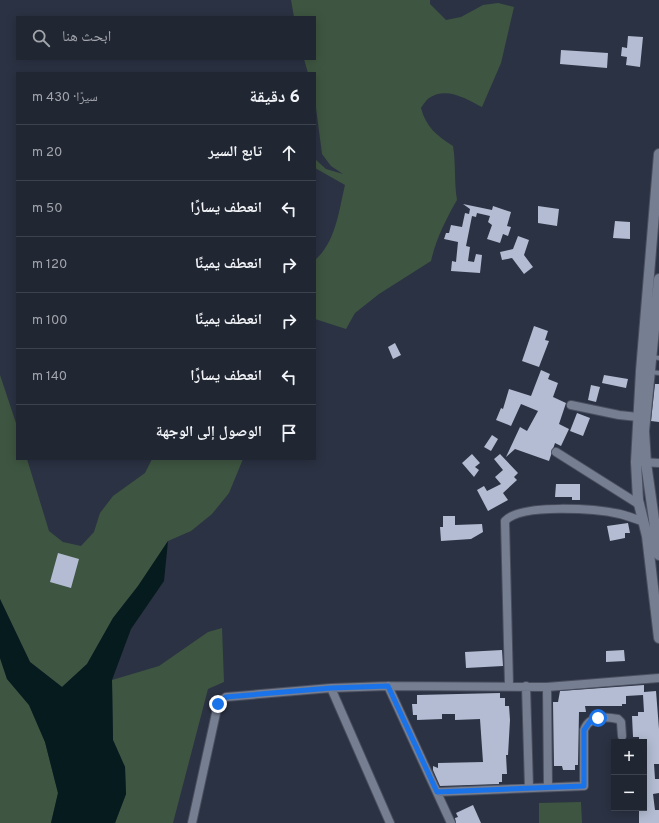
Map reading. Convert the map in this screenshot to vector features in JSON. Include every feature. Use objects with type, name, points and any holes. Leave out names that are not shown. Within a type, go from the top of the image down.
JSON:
[{"type":"street","points":[[659,156],[651,357],[641,462],[640,506],[644,522],[654,536],[659,638]]},
{"type":"street","points":[[651,357],[659,279]]},
{"type":"street","points":[[650,372],[638,416],[641,462],[654,536],[659,555]]},
{"type":"street","points":[[571,405],[619,415],[638,416]]},
{"type":"street","points":[[556,452],[640,506]]},
{"type":"street","points":[[641,462],[659,463]]},
{"type":"street","points":[[509,686],[505,521],[510,516],[542,509],[600,511],[621,514],[644,522]]},
{"type":"street","points":[[192,823],[218,704],[226,697],[331,688],[388,686],[547,687],[659,678]]},
{"type":"street","points":[[388,686],[451,823]]},
{"type":"street","points":[[526,686],[529,788]]},
{"type":"street","points":[[547,687],[548,787]]},
{"type":"street","points":[[331,688],[390,823]]},
{"type":"street","points":[[437,792],[584,786],[584,730],[591,720],[598,718],[618,719],[621,722],[622,736]]},
{"type":"green space","points":[[291,0],[430,0],[430,4],[446,20],[461,17],[483,5],[498,3],[514,7],[501,63],[482,107],[463,97],[449,93],[442,93],[429,98],[421,108],[429,126],[442,139],[453,146],[457,200],[442,229],[431,261],[379,294],[355,313],[346,329],[316,319],[316,259],[328,244],[336,225],[345,185],[316,169],[316,160],[326,169],[343,174],[331,166],[322,154],[316,108],[316,72],[308,72],[304,60],[316,60],[316,16],[294,16]]},
{"type":"green space","points":[[0,375],[16,423],[16,460],[27,460],[49,531],[63,542],[81,546],[94,532],[100,513],[113,496],[145,473],[152,460],[243,460],[229,493],[212,514],[191,531],[168,541],[138,586],[113,618],[87,664],[62,687],[30,662],[0,599]]},
{"type":"green space","points":[[222,628],[224,682],[208,689],[173,823],[115,823],[126,794],[125,767],[113,740],[112,680],[159,666],[208,632]]},
{"type":"green space","points":[[0,658],[7,679],[29,705],[45,742],[58,793],[51,823],[0,823]]},
{"type":"green space","points":[[581,802],[582,823],[539,823],[539,803]]},
{"type":"shaded area","points":[[168,541],[164,581],[131,629],[112,680],[113,740],[125,767],[126,794],[115,823],[51,823],[58,793],[45,742],[29,705],[7,679],[0,658],[0,599],[30,662],[62,687],[87,664],[113,618],[138,586]]},
{"type":"building","points":[[628,36],[643,37],[640,67],[626,65],[627,57],[621,56],[622,47],[627,48]]},
{"type":"building","points":[[561,50],[608,53],[607,68],[560,64]]},
{"type":"building","points":[[463,204],[492,210],[493,206],[511,212],[507,226],[511,227],[508,236],[503,234],[500,243],[487,239],[492,225],[488,222],[490,216],[477,213],[476,217],[472,216],[466,246],[470,247],[468,261],[474,262],[476,254],[482,255],[480,273],[451,271],[452,261],[456,262],[458,242],[444,239],[446,233],[449,233],[451,225],[462,227],[465,213],[469,214],[470,209]]},
{"type":"building","points":[[538,206],[559,209],[557,226],[538,223]]},
{"type":"building","points":[[615,221],[630,222],[630,239],[613,238]]},
{"type":"building","points":[[518,236],[529,240],[524,255],[533,267],[524,274],[512,258],[502,260],[500,252],[513,249]]},
{"type":"building","points":[[534,326],[548,331],[545,340],[549,341],[539,367],[522,361]]},
{"type":"building","points":[[395,343],[401,355],[393,359],[388,347]]},
{"type":"building","points":[[541,370],[550,374],[548,379],[558,383],[553,397],[566,403],[559,424],[569,429],[561,446],[555,443],[549,461],[515,449],[506,457],[520,427],[527,431],[538,411],[521,404],[511,426],[496,420],[501,408],[503,409],[509,389],[531,396]]},
{"type":"building","points":[[604,375],[628,379],[626,388],[602,383]]},
{"type":"building","points":[[655,384],[659,384],[659,422],[651,421]]},
{"type":"building","points":[[591,385],[600,387],[596,402],[588,400]]},
{"type":"building","points":[[577,413],[590,418],[583,436],[570,431]]},
{"type":"building","points":[[492,435],[498,439],[491,451],[484,447]]},
{"type":"building","points":[[472,454],[480,463],[475,467],[479,470],[474,477],[462,463]]},
{"type":"building","points":[[500,454],[518,473],[514,477],[517,480],[503,493],[508,500],[488,511],[477,490],[484,486],[487,491],[501,484],[495,477],[503,470],[494,459]]},
{"type":"building","points":[[556,484],[580,484],[580,500],[572,500],[572,497],[555,497]]},
{"type":"building","points":[[443,516],[455,516],[455,525],[482,524],[483,532],[471,539],[441,541],[440,527],[443,527]]},
{"type":"building","points":[[628,523],[630,533],[625,533],[625,538],[610,541],[607,526]]},
{"type":"building","points":[[58,553],[79,559],[71,588],[50,582]]},
{"type":"building","points":[[502,650],[503,666],[466,668],[465,652]]},
{"type":"building","points":[[624,650],[625,661],[606,662],[606,651]]},
{"type":"building","points":[[644,685],[644,692],[656,691],[659,729],[659,764],[654,764],[655,779],[659,779],[659,793],[653,794],[655,810],[659,810],[659,823],[639,823],[639,811],[647,811],[647,739],[633,737],[632,716],[638,716],[638,712],[644,712],[643,695],[626,696],[626,704],[622,704],[622,706],[585,706],[586,712],[579,712],[578,765],[575,765],[575,770],[563,770],[562,766],[554,766],[553,702],[558,702],[560,691]]},
{"type":"building","points":[[500,693],[500,698],[505,698],[505,706],[509,706],[510,720],[508,755],[506,755],[507,774],[502,774],[502,782],[499,782],[499,784],[440,786],[433,770],[433,766],[438,768],[438,763],[483,762],[480,719],[455,720],[455,714],[442,714],[442,719],[417,720],[417,715],[413,715],[412,704],[417,704],[417,695]]},
{"type":"building","points":[[473,805],[481,823],[456,823],[455,818],[458,817],[456,813]]},
{"type":"route","points":[[218,704],[226,697],[331,688],[388,686],[437,792],[584,786],[584,730],[586,724],[591,720],[598,718]]}]
